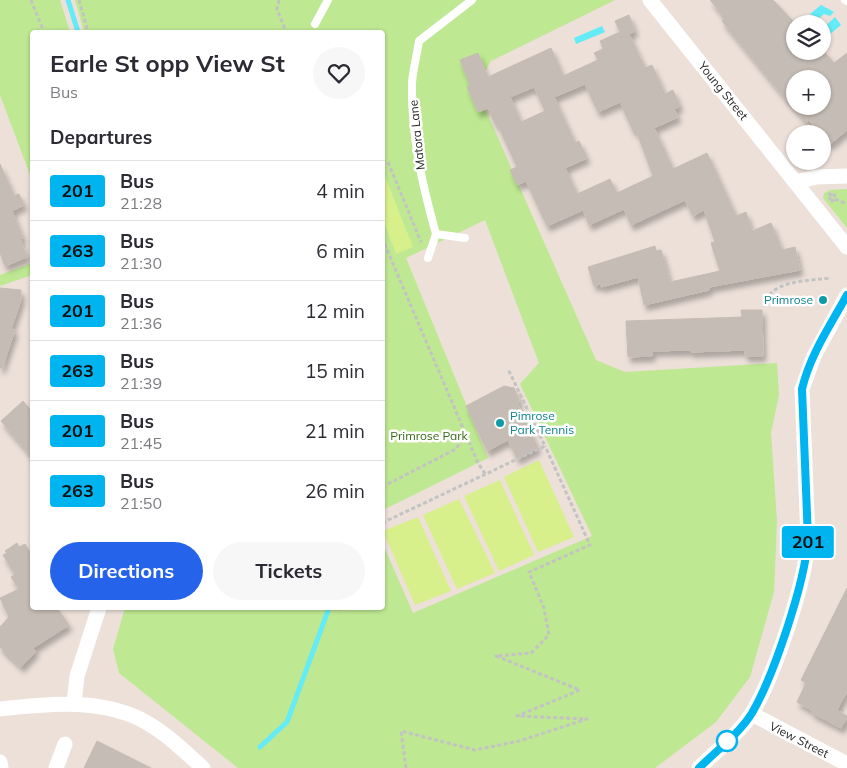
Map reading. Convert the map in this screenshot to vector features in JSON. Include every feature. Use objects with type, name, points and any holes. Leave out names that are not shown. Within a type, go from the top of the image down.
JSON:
[{"type":"street","name":"Young Street","points":[[650,0],[847,247]]},
{"type":"street","points":[[796,182],[816,177],[847,176]]},
{"type":"street","points":[[699,768],[752,714],[780,646],[805,564],[808,539],[802,389],[807,369],[847,295]]},
{"type":"street","points":[[74,704],[78,676],[97,610]]},
{"type":"street","points":[[0,710],[74,704],[104,708],[138,718],[167,736],[203,768]]},
{"type":"street","name":"View Street","points":[[752,714],[847,764]]},
{"type":"street","points":[[56,768],[65,744]]},
{"type":"street","points":[[0,762],[1,768]]},
{"type":"lane","points":[[315,24],[328,0]]},
{"type":"lane","name":"Matora Lane","points":[[436,234],[422,182],[413,127],[414,73],[419,41],[472,0]]},
{"type":"lane","points":[[428,258],[436,234],[465,238]]},
{"type":"path","points":[[31,0],[43,30]]},
{"type":"path","points":[[79,0],[87,30]]},
{"type":"path","points":[[279,0],[276,9],[285,30]]},
{"type":"path","points":[[385,163],[388,162],[428,258]]},
{"type":"path","points":[[833,190],[833,199]]},
{"type":"path","points":[[828,203],[833,199]]},
{"type":"path","points":[[833,199],[847,204]]},
{"type":"path","points":[[385,245],[478,463],[486,476]]},
{"type":"path","points":[[765,306],[770,292],[788,285],[831,278]]},
{"type":"path","points":[[406,768],[401,731],[474,750],[520,741],[587,719],[517,716],[580,690],[496,656],[531,652],[549,635],[544,608],[529,572],[590,545],[508,369]]},
{"type":"path","points":[[385,485],[456,448],[466,434]]},
{"type":"path","points":[[385,521],[486,476],[545,446]]},
{"type":"green space","points":[[0,0],[60,0],[69,30],[30,30],[30,175],[0,95]]},
{"type":"green space","name":"Primrose Park","points":[[75,0],[615,0],[491,61],[476,88],[596,360],[625,372],[777,363],[779,395],[771,433],[777,521],[774,592],[750,677],[716,722],[655,768],[238,768],[119,673],[113,649],[124,610],[385,610],[385,549],[413,613],[592,536],[520,384],[539,363],[485,220],[406,258],[488,458],[385,509],[385,30],[83,30]]},
{"type":"green space","points":[[385,176],[413,247],[396,254],[385,224]]},
{"type":"green space","points":[[847,189],[847,228],[823,198],[824,193],[830,190]]},
{"type":"green space","points":[[30,264],[30,276],[0,286],[0,275]]},
{"type":"green space","points":[[539,460],[574,537],[538,552],[504,477]]},
{"type":"green space","points":[[500,480],[534,555],[499,571],[464,496]]},
{"type":"green space","points":[[459,499],[495,573],[457,589],[423,515]]},
{"type":"green space","points":[[418,517],[451,591],[415,605],[385,536],[385,530]]},
{"type":"water","points":[[821,5],[834,12],[831,15],[810,14]]},
{"type":"water","points":[[835,17],[841,25],[831,33],[831,21]]},
{"type":"water","points":[[602,26],[605,32],[576,44],[574,38]]},
{"type":"building","points":[[710,0],[773,0],[787,15],[786,60],[831,60],[834,63],[847,53],[847,130],[831,143],[831,125],[813,125],[809,120],[806,122],[800,115],[831,115],[831,70],[786,70],[786,99],[722,21],[725,18]]},
{"type":"building","points":[[629,15],[635,31],[629,34],[645,68],[652,65],[665,94],[673,90],[680,106],[674,109],[678,117],[654,128],[673,169],[707,153],[736,216],[746,212],[752,231],[771,223],[782,250],[795,247],[800,270],[709,287],[709,290],[644,305],[638,277],[601,287],[600,284],[594,286],[588,267],[655,246],[656,251],[661,250],[670,282],[720,271],[711,243],[715,242],[704,210],[693,216],[685,200],[631,225],[624,209],[589,225],[583,210],[547,226],[526,181],[517,185],[510,170],[517,167],[488,108],[478,112],[467,87],[470,85],[460,60],[478,53],[488,77],[551,48],[563,76],[598,60],[594,53],[603,49],[600,41],[620,32],[615,21]],"holes":[[[585,84],[598,112],[620,102],[633,131],[636,130],[653,176],[617,193],[610,179],[577,194],[565,168],[587,158],[579,141],[575,143],[554,97]],[[534,87],[545,111],[521,122],[510,97]]]},
{"type":"building","points":[[0,164],[14,196],[19,194],[24,205],[12,211],[23,238],[20,239],[27,257],[5,266],[0,253]]},
{"type":"building","points":[[0,288],[21,290],[21,300],[11,329],[15,330],[2,368],[0,368]]},
{"type":"building","points":[[741,310],[762,310],[763,356],[745,356],[745,350],[691,352],[691,350],[652,351],[652,356],[628,357],[626,321],[742,317]]},
{"type":"building","name":"Pimrose Park Tennis","points":[[504,386],[514,388],[519,400],[518,405],[538,448],[517,459],[508,440],[487,451],[466,406]]},
{"type":"building","points":[[23,401],[30,410],[30,455],[1,421]]},
{"type":"building","points":[[17,543],[19,547],[25,544],[30,553],[30,610],[58,610],[69,625],[33,648],[36,651],[21,667],[0,647],[0,627],[9,617],[0,598],[19,589],[11,577],[15,574],[3,555],[7,553],[5,551]]},
{"type":"building","points":[[847,588],[847,691],[837,710],[847,716],[847,718],[841,728],[812,713],[813,711],[797,702],[806,683],[801,680]]},
{"type":"building","points":[[97,741],[151,768],[84,768]]},
{"type":"waterway","points":[[68,0],[77,30]]},
{"type":"waterway","points":[[260,747],[287,722],[328,610]]},
{"type":"bus line","name":"201","points":[[699,768],[752,714],[780,646],[796,596],[805,564],[808,539],[801,415],[802,389],[807,369],[847,295]]},
{"type":"place","name":"Primrose","points":[[823,300]]},
{"type":"place","name":"Pimrose Park Tennis","points":[[500,423]]}]
